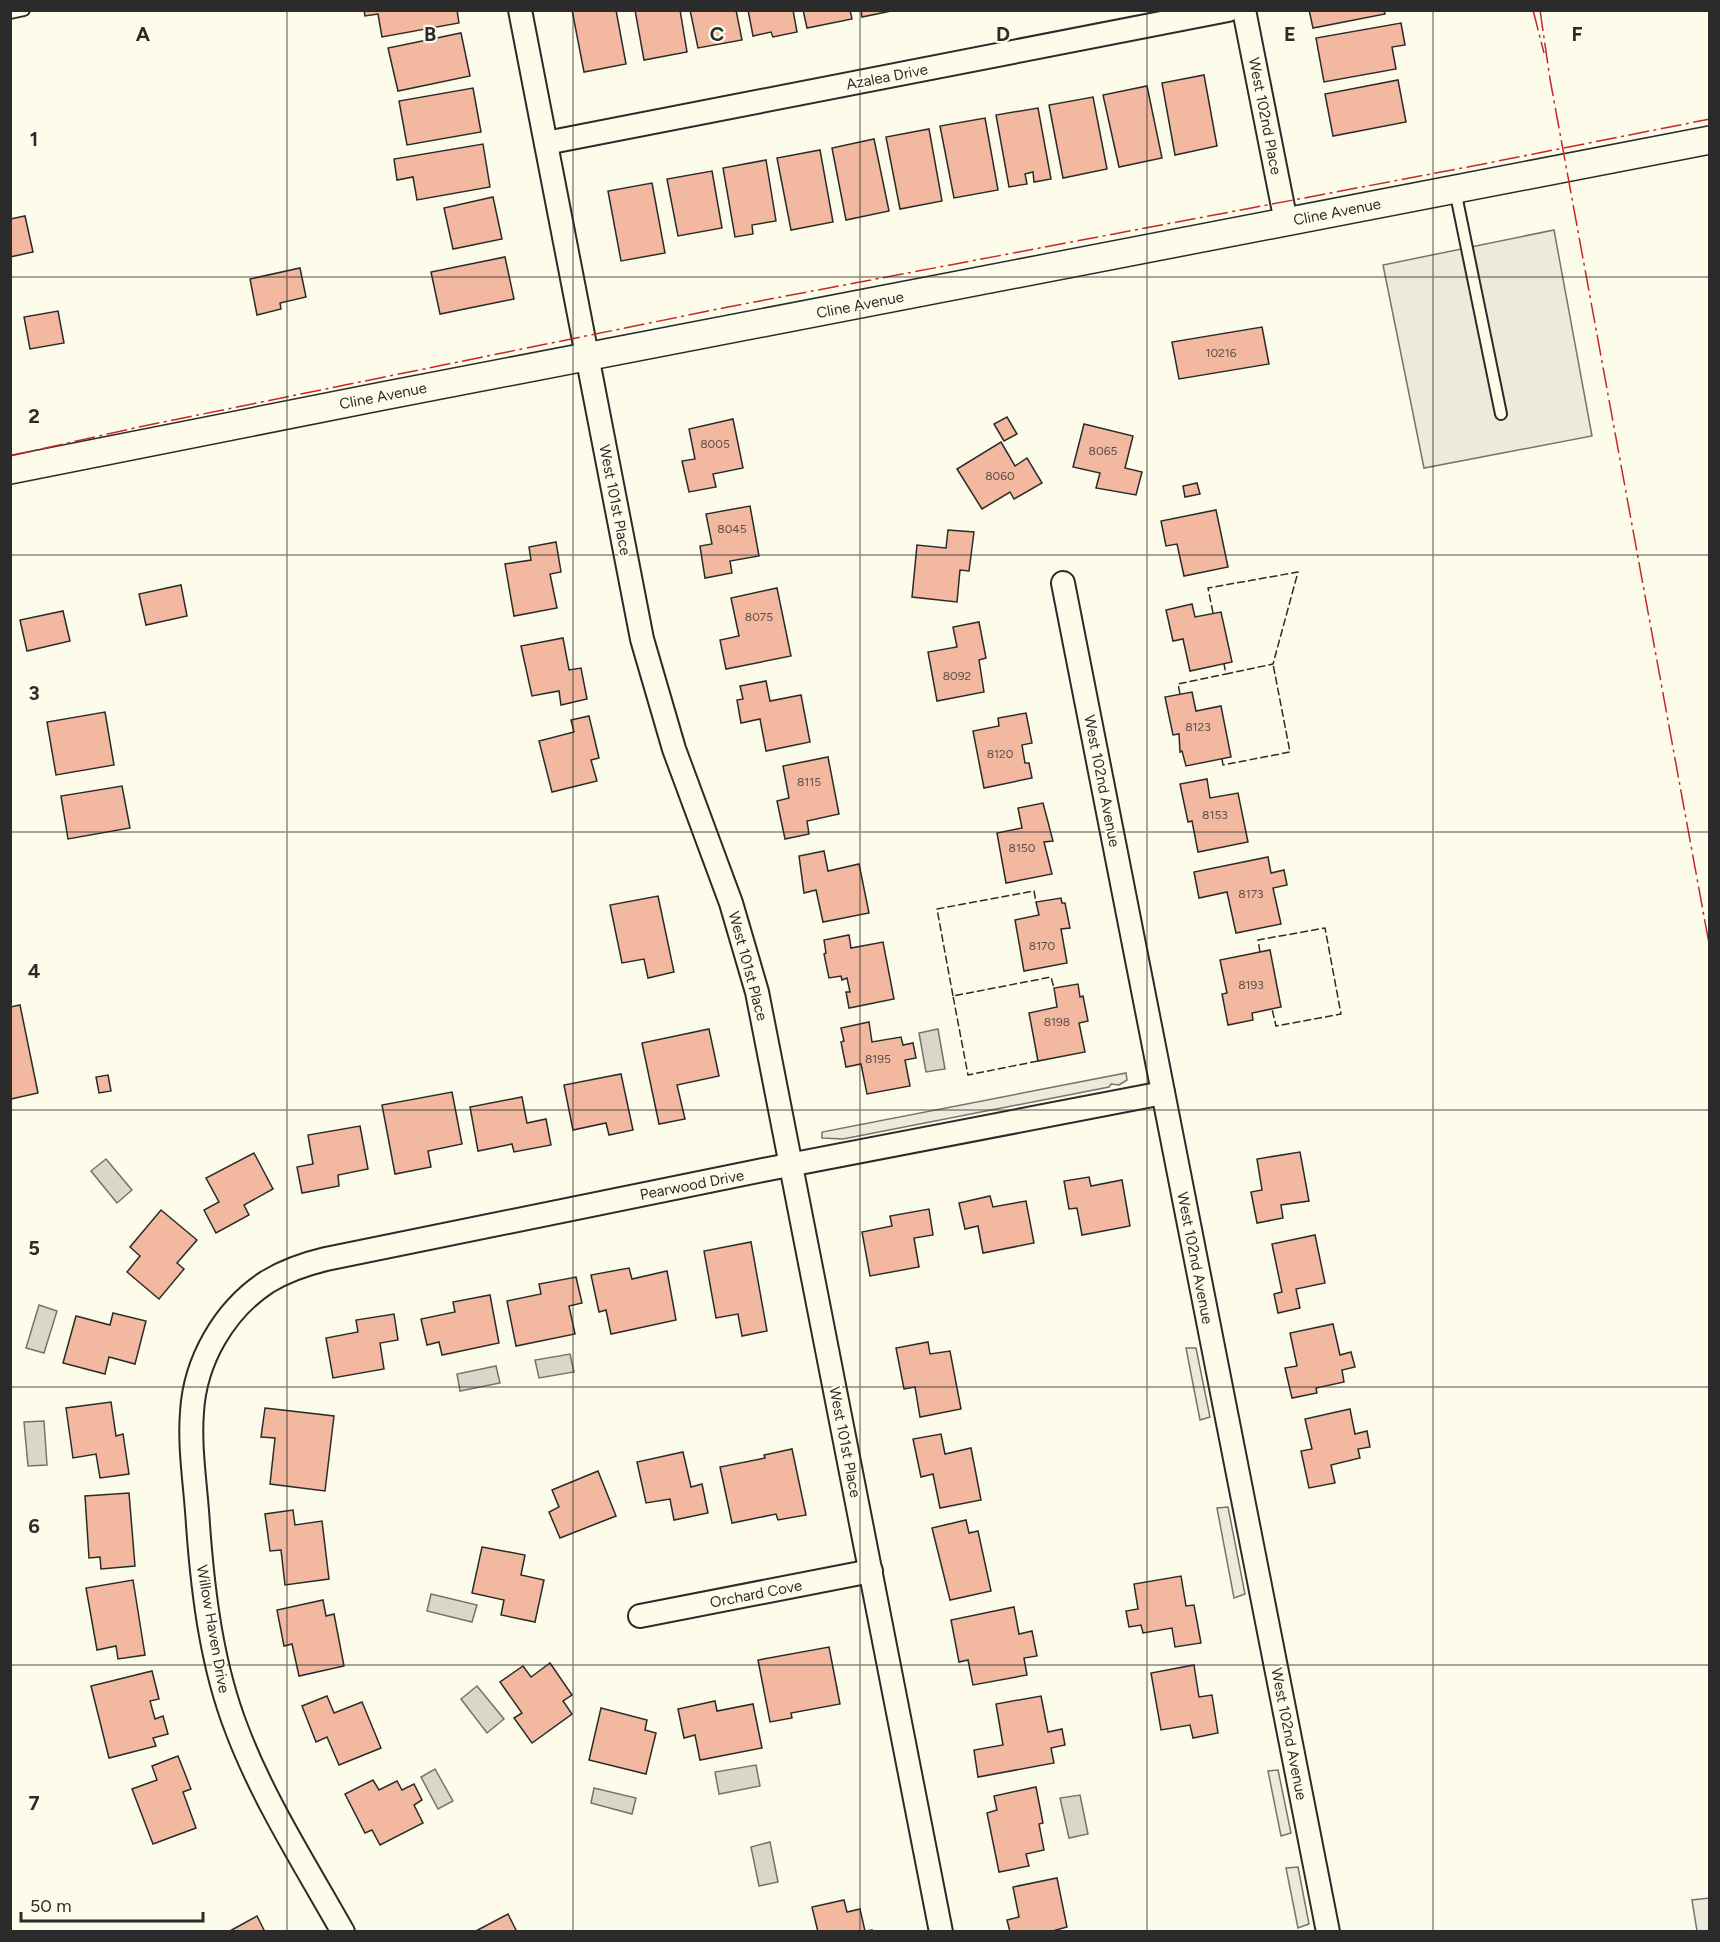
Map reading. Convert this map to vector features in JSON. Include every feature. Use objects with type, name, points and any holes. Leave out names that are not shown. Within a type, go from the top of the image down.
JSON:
[{"type":"street","name":"West 101st Place","points":[[520,10],[642,639],[674,749],[746,948],[764,1025],[941,1932]]},
{"type":"street","name":"Azalea Drive","points":[[546,143],[1228,10]]},
{"type":"street","name":"West 102nd Place","points":[[1244,10],[1286,222]]},
{"type":"street","name":"Cline Avenue","points":[[10,470],[1710,140]]},
{"type":"street","name":"West 102nd Avenue","points":[[1063,583],[1328,1932]]},
{"type":"street","name":"Pearwood Drive","points":[[236,1309],[267,1282],[305,1264],[791,1165],[1162,1093]]},
{"type":"street","name":"Willow Haven Drive","points":[[236,1309],[217,1335],[202,1362],[195,1385],[192,1410],[191,1434],[200,1546],[210,1623],[222,1689],[246,1754],[342,1932]]},
{"type":"street","name":"Orchard Cove","points":[[640,1616],[871,1571]]},
{"type":"lane","points":[[10,13],[24,10]]},
{"type":"lane","points":[[1455,190],[1502,414]]},
{"type":"shaded area","points":[[1554,230],[1592,436],[1424,468],[1383,265]]},
{"type":"shaded area","points":[[938,1029],[945,1069],[926,1072],[919,1033]]},
{"type":"shaded area","points":[[1126,1073],[1127,1080],[1119,1085],[1111,1084],[1109,1087],[843,1139],[822,1138],[822,1132]]},
{"type":"shaded area","points":[[106,1159],[132,1190],[117,1203],[91,1171]]},
{"type":"shaded area","points":[[39,1305],[57,1311],[44,1353],[26,1348]]},
{"type":"shaded area","points":[[1186,1348],[1196,1348],[1210,1417],[1200,1420]]},
{"type":"shaded area","points":[[570,1354],[574,1372],[539,1378],[535,1360]]},
{"type":"shaded area","points":[[496,1366],[500,1383],[460,1391],[457,1374]]},
{"type":"shaded area","points":[[44,1421],[47,1465],[28,1466],[24,1422]]},
{"type":"shaded area","points":[[1228,1507],[1245,1594],[1234,1598],[1217,1508]]},
{"type":"shaded area","points":[[431,1594],[477,1605],[472,1622],[427,1611]]},
{"type":"shaded area","points":[[477,1686],[504,1719],[487,1733],[461,1699]]},
{"type":"shaded area","points":[[756,1765],[760,1786],[719,1794],[715,1772]]},
{"type":"shaded area","points":[[435,1769],[453,1801],[438,1809],[421,1777]]},
{"type":"shaded area","points":[[1278,1770],[1291,1833],[1281,1836],[1268,1771]]},
{"type":"shaded area","points":[[594,1788],[636,1798],[632,1814],[591,1803]]},
{"type":"shaded area","points":[[1080,1795],[1088,1834],[1069,1838],[1060,1798]]},
{"type":"shaded area","points":[[770,1842],[778,1882],[759,1886],[751,1847]]},
{"type":"shaded area","points":[[1298,1867],[1309,1924],[1298,1928],[1286,1868]]},
{"type":"shaded area","points":[[1709,1898],[1709,1931],[1697,1931],[1692,1900]]},
{"type":"building","points":[[364,10],[457,10],[459,23],[382,37],[378,14],[365,16]]},
{"type":"building","points":[[572,10],[616,10],[626,64],[584,72]]},
{"type":"building","points":[[635,10],[680,10],[687,52],[644,60]]},
{"type":"building","points":[[690,10],[736,10],[742,40],[698,48]]},
{"type":"building","points":[[748,10],[793,10],[797,32],[773,37],[771,32],[753,36]]},
{"type":"building","points":[[803,10],[850,10],[852,19],[807,28]]},
{"type":"building","points":[[861,10],[896,10],[862,17]]},
{"type":"building","points":[[1309,10],[1384,10],[1385,14],[1313,28]]},
{"type":"building","points":[[1401,23],[1405,45],[1392,47],[1396,69],[1324,82],[1316,38]]},
{"type":"building","points":[[461,33],[470,76],[398,91],[388,48]]},
{"type":"building","points":[[1204,75],[1217,146],[1175,155],[1162,83]]},
{"type":"building","points":[[1398,80],[1406,122],[1333,136],[1325,94]]},
{"type":"building","points":[[1147,86],[1162,158],[1119,167],[1103,95]]},
{"type":"building","points":[[473,88],[481,132],[407,145],[399,101]]},
{"type":"building","points":[[1093,97],[1107,169],[1063,178],[1049,105]]},
{"type":"building","points":[[1038,108],[1051,179],[1034,182],[1033,172],[1025,174],[1027,184],[1009,187],[996,115]]},
{"type":"building","points":[[985,118],[998,190],[954,198],[940,126]]},
{"type":"building","points":[[929,129],[942,201],[900,209],[886,137]]},
{"type":"building","points":[[874,139],[889,211],[846,220],[832,148]]},
{"type":"building","points":[[483,144],[490,187],[417,200],[413,177],[397,180],[394,159]]},
{"type":"building","points":[[820,150],[833,222],[791,230],[777,158]]},
{"type":"building","points":[[766,160],[776,221],[752,225],[753,234],[735,237],[723,168]]},
{"type":"building","points":[[712,171],[722,228],[678,236],[667,179]]},
{"type":"building","points":[[652,183],[665,253],[621,261],[608,191]]},
{"type":"building","points":[[493,197],[502,239],[453,249],[444,208]]},
{"type":"building","points":[[25,216],[33,252],[10,257],[10,219]]},
{"type":"building","points":[[505,257],[514,299],[440,314],[431,272]]},
{"type":"building","points":[[300,268],[306,297],[280,303],[281,309],[257,315],[250,279]]},
{"type":"building","points":[[58,311],[64,343],[30,349],[24,317]]},
{"type":"building","points":[[1262,327],[1269,364],[1179,379],[1172,342]]},
{"type":"building","points":[[1007,417],[1017,434],[1004,441],[994,424]]},
{"type":"building","points":[[733,419],[743,468],[713,474],[716,487],[689,492],[682,461],[695,459],[689,429]]},
{"type":"building","points":[[1084,424],[1133,436],[1125,468],[1142,472],[1136,495],[1096,488],[1100,473],[1073,467]]},
{"type":"building","points":[[1001,442],[1015,466],[1027,458],[1042,483],[1014,499],[1010,492],[982,509],[957,469]]},
{"type":"building","points":[[1197,483],[1200,494],[1185,497],[1183,486]]},
{"type":"building","points":[[750,506],[759,556],[730,561],[732,573],[705,578],[700,546],[712,544],[706,514]]},
{"type":"building","points":[[1216,510],[1228,567],[1184,576],[1177,544],[1166,546],[1161,521]]},
{"type":"building","points":[[948,530],[974,532],[969,571],[960,570],[957,602],[912,597],[917,545],[946,548]]},
{"type":"building","points":[[556,542],[561,572],[550,574],[557,608],[514,616],[505,564],[531,560],[529,547]]},
{"type":"building","points":[[181,585],[187,616],[146,625],[139,594]]},
{"type":"building","points":[[777,588],[791,656],[726,669],[720,640],[739,636],[731,598]]},
{"type":"building","points":[[1192,604],[1195,617],[1221,612],[1232,662],[1190,671],[1183,639],[1173,641],[1166,610]]},
{"type":"building","points":[[63,611],[70,641],[27,651],[20,620]]},
{"type":"building","points":[[979,622],[986,658],[979,660],[984,692],[937,701],[928,652],[957,647],[953,627]]},
{"type":"building","points":[[563,638],[569,670],[581,668],[587,699],[561,705],[559,691],[532,696],[521,646]]},
{"type":"building","points":[[766,681],[770,701],[801,695],[810,742],[766,751],[760,719],[741,723],[737,700],[743,699],[740,686]]},
{"type":"building","points":[[1192,692],[1196,711],[1221,706],[1231,757],[1186,766],[1182,751],[1180,752],[1179,734],[1173,735],[1165,697]]},
{"type":"building","points":[[105,712],[114,765],[56,775],[47,722]]},
{"type":"building","points":[[1026,713],[1032,743],[1022,745],[1025,763],[1029,763],[1032,778],[984,788],[973,731],[999,726],[998,718]]},
{"type":"building","points":[[589,716],[599,758],[591,760],[597,781],[552,792],[539,741],[574,732],[571,720]]},
{"type":"building","points":[[828,757],[839,814],[807,821],[809,834],[785,839],[777,801],[789,798],[783,766]]},
{"type":"building","points":[[1207,779],[1210,798],[1238,793],[1248,842],[1198,852],[1192,821],[1188,822],[1180,784]]},
{"type":"building","points":[[122,786],[130,828],[68,839],[61,796]]},
{"type":"building","points":[[1043,803],[1053,841],[1044,842],[1052,874],[1006,883],[997,833],[1022,828],[1018,808]]},
{"type":"building","points":[[824,851],[828,871],[859,864],[869,913],[823,922],[816,890],[804,893],[799,856]]},
{"type":"building","points":[[1268,857],[1271,873],[1284,870],[1287,885],[1273,888],[1281,924],[1236,933],[1227,892],[1199,898],[1194,872]]},
{"type":"building","points":[[658,896],[674,972],[648,978],[644,959],[622,963],[610,905]]},
{"type":"building","points":[[1061,898],[1062,903],[1065,903],[1070,928],[1061,929],[1067,963],[1024,971],[1015,920],[1039,915],[1036,902]]},
{"type":"building","points":[[849,935],[851,948],[883,942],[894,999],[849,1008],[846,992],[850,992],[847,978],[842,980],[841,976],[829,978],[824,954],[826,953],[824,940]]},
{"type":"building","points":[[1270,950],[1281,1007],[1252,1013],[1253,1020],[1228,1025],[1222,994],[1227,993],[1220,960]]},
{"type":"building","points":[[1078,984],[1088,1021],[1079,1023],[1085,1052],[1038,1061],[1029,1013],[1057,1007],[1054,988]]},
{"type":"building","points":[[20,1005],[38,1093],[11,1099],[10,1007]]},
{"type":"building","points":[[869,1022],[872,1042],[901,1037],[903,1045],[913,1043],[916,1058],[905,1060],[910,1086],[867,1094],[861,1064],[846,1067],[841,1028]]},
{"type":"building","points":[[709,1029],[719,1076],[677,1085],[685,1119],[659,1124],[642,1043]]},
{"type":"building","points":[[621,1074],[633,1130],[609,1135],[606,1123],[573,1130],[564,1085]]},
{"type":"building","points":[[108,1075],[111,1091],[99,1093],[96,1077]]},
{"type":"building","points":[[452,1092],[462,1144],[428,1151],[431,1167],[395,1174],[382,1105]]},
{"type":"building","points":[[522,1097],[527,1123],[546,1119],[551,1145],[514,1152],[512,1144],[478,1151],[470,1107]]},
{"type":"building","points":[[360,1126],[368,1169],[338,1175],[339,1186],[302,1193],[297,1167],[313,1164],[308,1135]]},
{"type":"building","points":[[1300,1152],[1309,1201],[1281,1205],[1283,1218],[1257,1223],[1251,1192],[1262,1190],[1257,1159]]},
{"type":"building","points":[[254,1153],[273,1189],[244,1205],[249,1215],[216,1233],[204,1210],[219,1202],[206,1178]]},
{"type":"building","points":[[1089,1177],[1091,1186],[1122,1180],[1130,1226],[1082,1235],[1077,1208],[1069,1209],[1064,1181]]},
{"type":"building","points":[[990,1196],[993,1207],[1026,1201],[1034,1243],[983,1253],[978,1226],[965,1229],[959,1203]]},
{"type":"building","points":[[929,1209],[933,1235],[914,1238],[919,1267],[870,1276],[862,1232],[892,1226],[890,1216]]},
{"type":"building","points":[[161,1210],[197,1240],[177,1263],[184,1269],[159,1299],[127,1272],[140,1256],[130,1247]]},
{"type":"building","points":[[1315,1235],[1325,1283],[1296,1289],[1300,1308],[1278,1313],[1274,1294],[1282,1292],[1272,1244]]},
{"type":"building","points":[[751,1242],[767,1331],[742,1336],[738,1314],[716,1318],[704,1251]]},
{"type":"building","points":[[629,1268],[632,1279],[667,1271],[676,1320],[611,1334],[606,1310],[599,1312],[591,1275]]},
{"type":"building","points":[[576,1277],[582,1303],[569,1306],[575,1334],[516,1346],[507,1301],[541,1294],[539,1284]]},
{"type":"building","points":[[490,1295],[499,1343],[442,1355],[439,1342],[427,1345],[421,1319],[455,1312],[453,1302]]},
{"type":"building","points":[[113,1313],[146,1321],[135,1364],[109,1357],[105,1374],[63,1363],[76,1316],[110,1325]]},
{"type":"building","points":[[394,1314],[398,1340],[380,1343],[384,1369],[333,1378],[326,1338],[358,1332],[356,1320]]},
{"type":"building","points":[[1333,1324],[1340,1355],[1351,1352],[1355,1367],[1342,1370],[1344,1382],[1316,1388],[1317,1393],[1292,1398],[1285,1368],[1297,1366],[1290,1333]]},
{"type":"building","points":[[928,1342],[930,1354],[950,1351],[961,1409],[920,1417],[915,1387],[904,1389],[896,1348]]},
{"type":"building","points":[[111,1402],[116,1436],[123,1434],[129,1474],[100,1478],[96,1454],[73,1458],[66,1408]]},
{"type":"building","points":[[265,1408],[334,1416],[325,1491],[270,1484],[275,1438],[261,1437]]},
{"type":"building","points":[[1350,1409],[1355,1434],[1367,1431],[1370,1447],[1358,1449],[1360,1458],[1331,1465],[1335,1483],[1309,1488],[1301,1451],[1312,1449],[1305,1419]]},
{"type":"building","points":[[941,1434],[945,1454],[971,1448],[981,1500],[940,1508],[933,1474],[921,1477],[913,1439]]},
{"type":"building","points":[[792,1449],[806,1515],[778,1520],[776,1514],[732,1523],[720,1467],[765,1458],[764,1455]]},
{"type":"building","points":[[683,1452],[691,1487],[702,1484],[708,1513],[674,1520],[670,1499],[646,1503],[637,1462]]},
{"type":"building","points":[[598,1471],[616,1516],[560,1538],[549,1512],[559,1507],[552,1490]]},
{"type":"building","points":[[129,1493],[135,1566],[101,1569],[100,1557],[89,1558],[85,1496]]},
{"type":"building","points":[[293,1510],[295,1525],[322,1521],[329,1579],[285,1585],[281,1550],[270,1551],[265,1514]]},
{"type":"building","points":[[966,1520],[969,1533],[978,1531],[991,1591],[950,1600],[932,1528]]},
{"type":"building","points":[[482,1547],[525,1555],[521,1575],[544,1580],[535,1622],[501,1615],[504,1600],[472,1593]]},
{"type":"building","points":[[1181,1576],[1186,1606],[1194,1605],[1201,1643],[1175,1647],[1172,1628],[1143,1633],[1141,1625],[1129,1627],[1126,1611],[1138,1609],[1134,1584]]},
{"type":"building","points":[[133,1580],[145,1655],[118,1659],[116,1646],[97,1650],[86,1588]]},
{"type":"building","points":[[323,1600],[326,1616],[334,1614],[344,1666],[299,1676],[292,1644],[284,1646],[277,1610]]},
{"type":"building","points":[[1014,1607],[1019,1634],[1032,1631],[1037,1656],[1024,1658],[1027,1675],[973,1685],[968,1660],[959,1662],[951,1620]]},
{"type":"building","points":[[829,1647],[840,1704],[791,1713],[792,1718],[770,1722],[758,1660]]},
{"type":"building","points":[[550,1663],[572,1695],[563,1701],[572,1714],[532,1743],[514,1718],[522,1713],[500,1682],[523,1666],[531,1677]]},
{"type":"building","points":[[1194,1665],[1199,1697],[1212,1695],[1218,1733],[1193,1738],[1190,1725],[1161,1730],[1151,1673]]},
{"type":"building","points":[[152,1671],[159,1699],[150,1701],[155,1719],[163,1716],[168,1734],[153,1738],[156,1746],[109,1758],[91,1686]]},
{"type":"building","points":[[327,1696],[334,1713],[362,1702],[381,1748],[339,1765],[327,1737],[316,1742],[302,1706]]},
{"type":"building","points":[[1041,1696],[1048,1732],[1062,1729],[1065,1745],[1051,1748],[1054,1763],[978,1777],[974,1750],[1003,1745],[996,1704]]},
{"type":"building","points":[[715,1701],[717,1711],[753,1704],[762,1748],[700,1760],[695,1735],[684,1738],[678,1709]]},
{"type":"building","points":[[601,1708],[647,1720],[645,1730],[656,1733],[646,1774],[589,1760]]},
{"type":"building","points":[[178,1756],[191,1789],[183,1792],[196,1828],[153,1844],[132,1789],[157,1780],[152,1766]]},
{"type":"building","points":[[373,1780],[379,1790],[397,1781],[402,1790],[414,1784],[422,1800],[414,1805],[423,1823],[380,1845],[372,1830],[365,1833],[345,1794]]},
{"type":"building","points":[[1036,1787],[1043,1823],[1039,1824],[1044,1850],[1026,1854],[1029,1866],[999,1872],[987,1813],[997,1810],[994,1796]]},
{"type":"building","points":[[1057,1878],[1067,1927],[1049,1932],[1010,1932],[1007,1920],[1019,1917],[1013,1887]]},
{"type":"building","points":[[844,1900],[847,1912],[860,1909],[865,1931],[872,1930],[872,1932],[818,1932],[812,1907]]},
{"type":"building","points":[[508,1914],[517,1932],[474,1932]]},
{"type":"building","points":[[257,1916],[265,1932],[228,1932]]},
{"type":"fence","points":[[1213,613],[1208,588],[1298,572],[1273,664],[1226,674],[1224,664]]},
{"type":"fence","points":[[1222,759],[1223,765],[1290,752],[1273,664]]},
{"type":"fence","points":[[1180,694],[1178,684],[1226,674]]},
{"type":"fence","points":[[953,996],[937,909],[1034,891],[1036,902]]},
{"type":"fence","points":[[1260,952],[1258,940],[1325,928],[1341,1014],[1276,1026],[1272,1009]]},
{"type":"fence","points":[[1038,1061],[968,1075],[953,996],[1051,977],[1054,988]]},
{"type":"power","points":[[1533,10],[1544,53]]},
{"type":"power","points":[[1540,10],[1550,79],[1710,949]]},
{"type":"power","points":[[10,456],[139,427],[728,307],[1710,119]]}]
